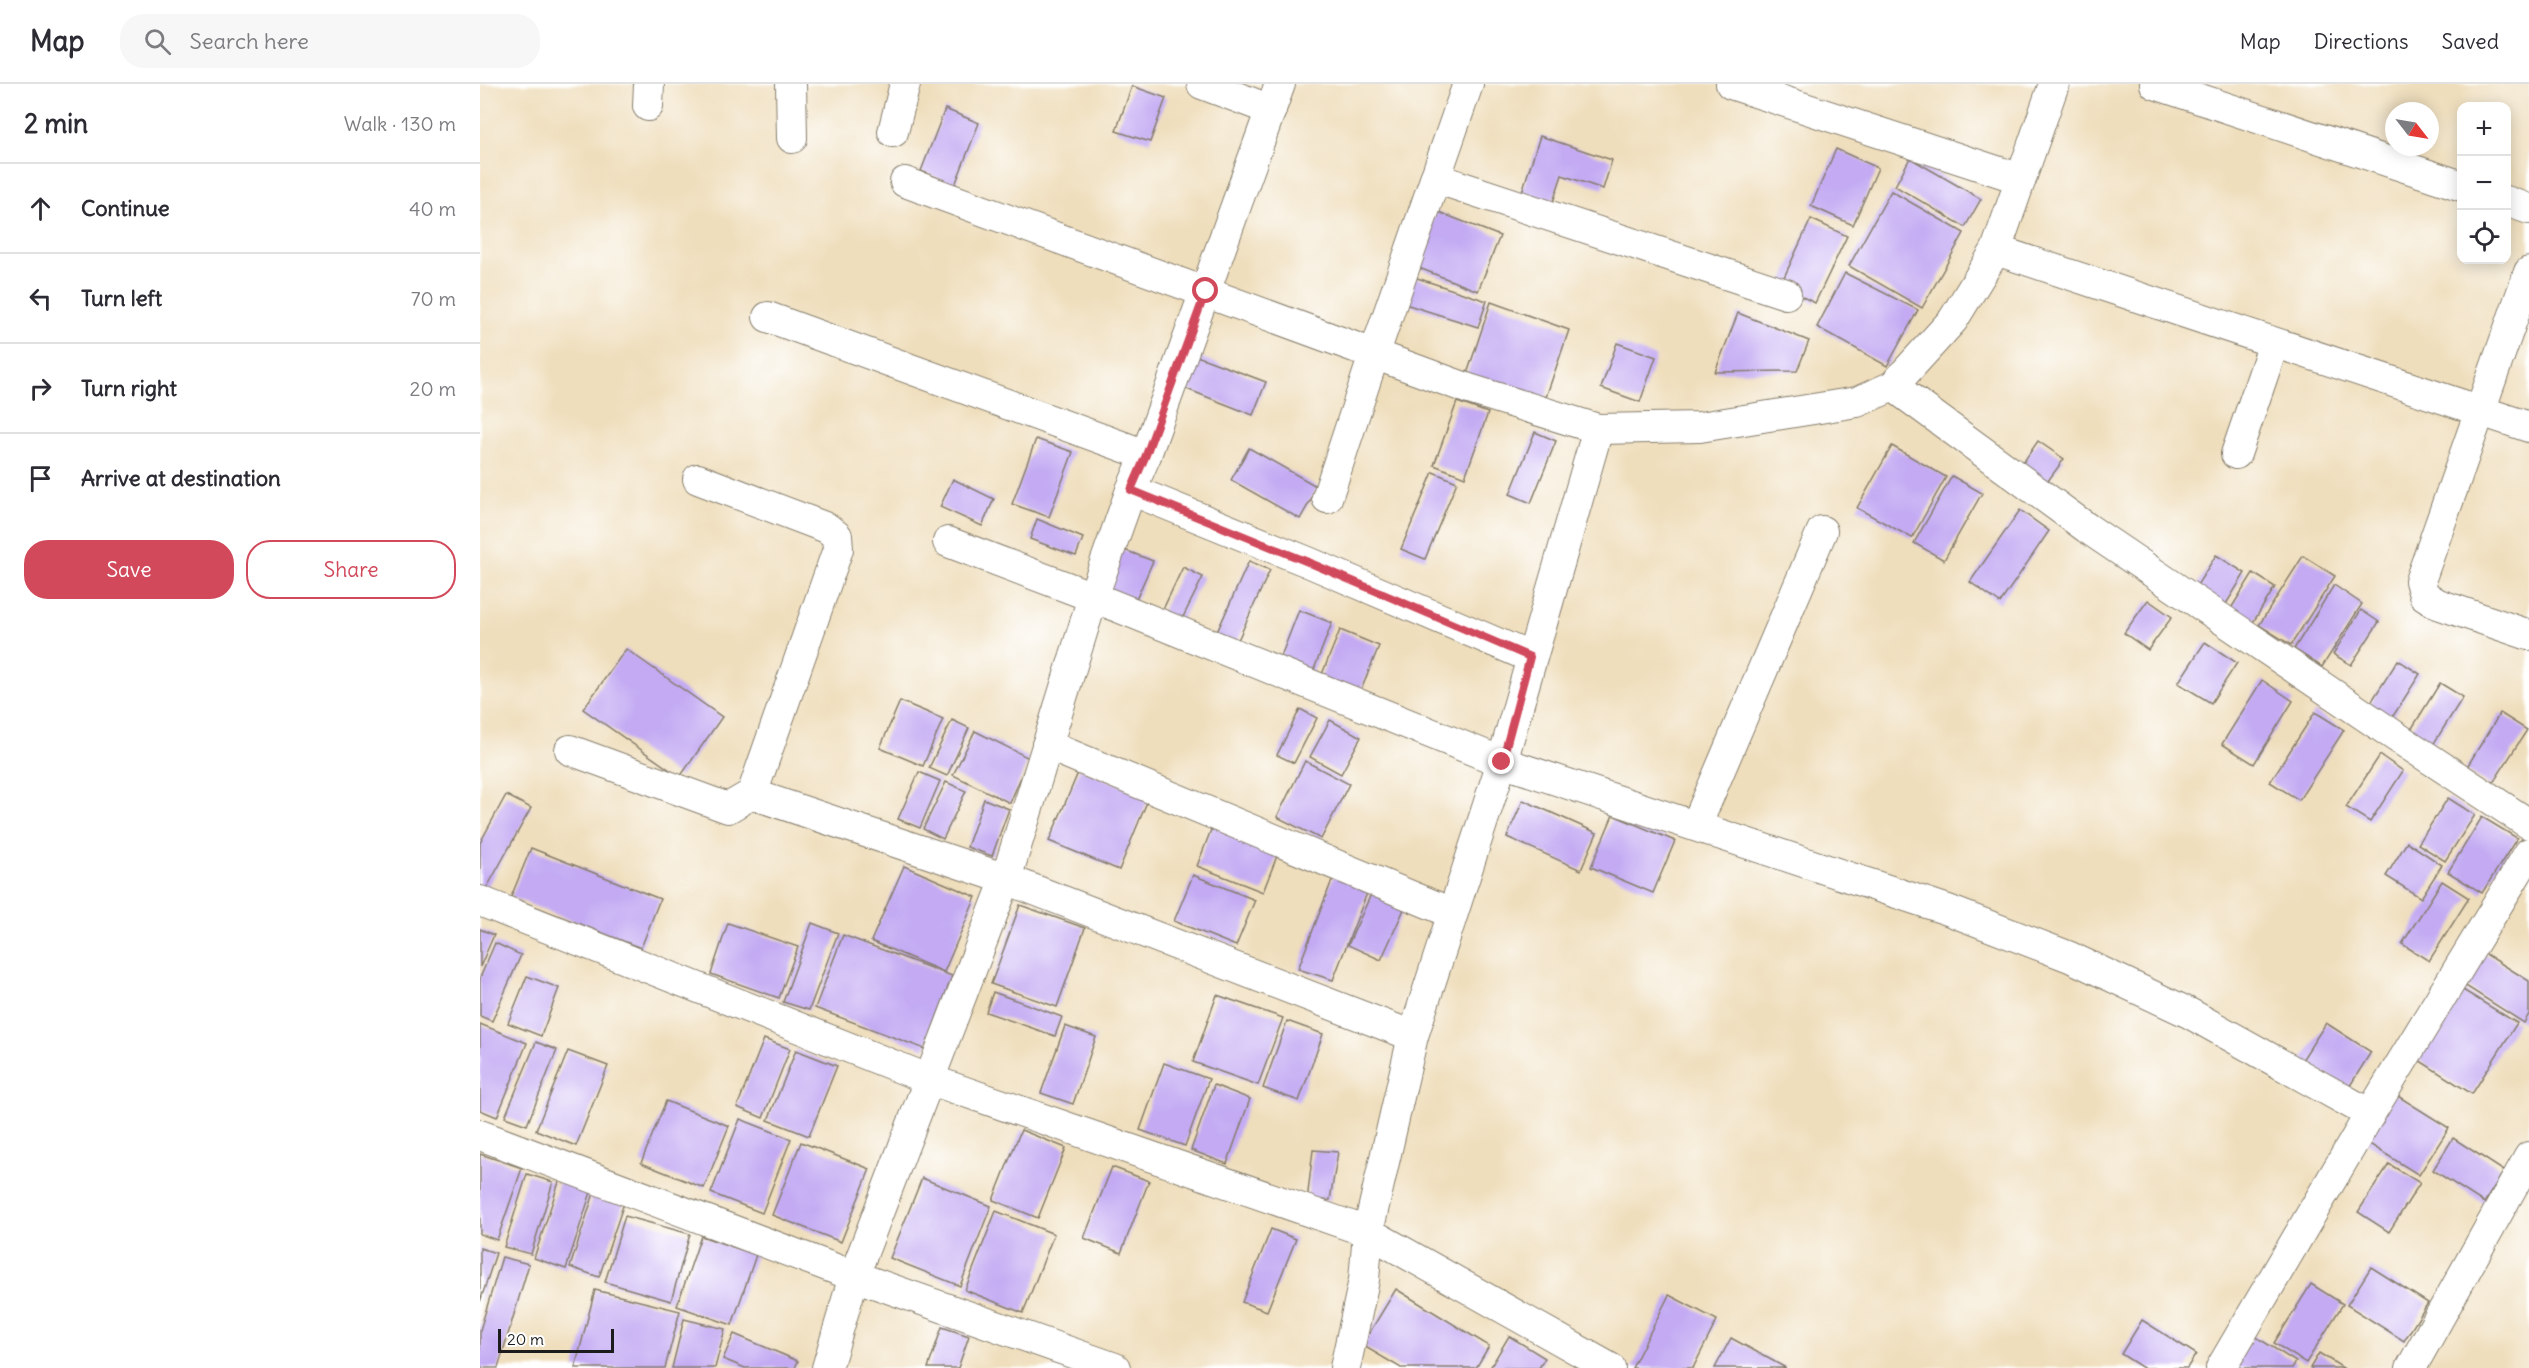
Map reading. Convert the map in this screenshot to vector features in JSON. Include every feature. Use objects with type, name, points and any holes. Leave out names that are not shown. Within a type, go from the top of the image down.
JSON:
[{"type":"street","points":[[791,84],[792,138]]},
{"type":"street","points":[[827,1368],[854,1276],[1006,879],[1094,597],[1131,490],[1146,455],[1276,97],[1202,84]]},
{"type":"street","points":[[1327,498],[1468,84]]},
{"type":"street","points":[[1731,84],[2021,179]]},
{"type":"street","points":[[905,182],[1469,389],[1598,429],[1700,427],[1857,402],[1893,386],[1953,320],[1996,250],[2054,84]]},
{"type":"street","points":[[2155,84],[2457,184]]},
{"type":"street","points":[[893,132],[900,86]]},
{"type":"street","points":[[1435,178],[1786,294]]},
{"type":"street","points":[[2511,203],[2529,208]]},
{"type":"street","points":[[1996,250],[2529,427]]},
{"type":"street","points":[[2529,272],[2420,581],[2424,596],[2438,604],[2529,634]]},
{"type":"street","points":[[768,317],[1146,455]]},
{"type":"street","points":[[2236,454],[2274,343]]},
{"type":"street","points":[[1893,386],[2087,528],[2385,730],[2529,824]]},
{"type":"street","points":[[1345,1368],[1364,1280],[1368,1232],[1413,1036],[1502,762],[1530,657],[1598,429]]},
{"type":"street","points":[[570,750],[728,808],[752,794],[838,549],[837,536],[827,528],[698,479]]},
{"type":"street","points":[[1131,490],[1308,562],[1530,657]]},
{"type":"street","points":[[1696,826],[1822,531]]},
{"type":"street","points":[[948,542],[1094,597],[1502,762],[1948,910],[2070,957],[2189,1013],[2370,1114]]},
{"type":"street","points":[[1047,745],[1452,913]]},
{"type":"street","points":[[752,794],[1006,879],[1413,1036]]},
{"type":"street","points":[[2221,1368],[2370,1114],[2529,853]]},
{"type":"street","points":[[480,901],[928,1079],[1368,1232],[1607,1367]]},
{"type":"street","points":[[480,1135],[854,1276],[1115,1368]]},
{"type":"street","points":[[2411,1368],[2529,1156]]},
{"type":"building","points":[[1132,86],[1166,98],[1150,142],[1116,131]]},
{"type":"building","points":[[945,109],[979,123],[955,185],[921,171]]},
{"type":"building","points":[[1540,136],[1612,160],[1603,189],[1562,175],[1550,211],[1519,201]]},
{"type":"building","points":[[1836,149],[1878,168],[1853,225],[1811,206]]},
{"type":"building","points":[[1910,158],[1981,199],[1965,227],[1895,186]]},
{"type":"building","points":[[1891,191],[1964,233],[1922,308],[1849,266]]},
{"type":"building","points":[[1436,211],[1500,236],[1478,291],[1414,266]]},
{"type":"building","points":[[1811,219],[1847,236],[1815,303],[1780,286]]},
{"type":"building","points":[[1845,273],[1918,310],[1887,366],[1817,327]]},
{"type":"building","points":[[1414,277],[1487,301],[1478,327],[1405,304]]},
{"type":"building","points":[[1491,302],[1569,330],[1545,400],[1467,374]]},
{"type":"building","points":[[1738,313],[1809,341],[1797,371],[1715,372]]},
{"type":"building","points":[[1617,343],[1656,357],[1640,402],[1601,388]]},
{"type":"building","points":[[1186,352],[1266,382],[1253,415],[1174,384]]},
{"type":"building","points":[[1457,402],[1488,413],[1465,477],[1434,465]]},
{"type":"building","points":[[1535,432],[1556,441],[1531,503],[1510,494]]},
{"type":"building","points":[[1036,439],[1073,452],[1049,517],[1012,504]]},
{"type":"building","points":[[2038,441],[2064,459],[2045,485],[2020,467]]},
{"type":"building","points":[[1892,446],[1946,477],[1912,538],[1857,508]]},
{"type":"building","points":[[1249,448],[1318,487],[1300,519],[1231,480]]},
{"type":"building","points":[[1433,472],[1457,482],[1425,559],[1401,549]]},
{"type":"building","points":[[1952,476],[1982,493],[1944,560],[1914,543]]},
{"type":"building","points":[[953,479],[994,499],[982,526],[940,507]]},
{"type":"building","points":[[2020,510],[2049,531],[2000,603],[1970,582]]},
{"type":"building","points":[[1037,519],[1083,538],[1076,556],[1030,539]]},
{"type":"building","points":[[1122,549],[1153,561],[1131,611],[1101,598]]},
{"type":"building","points":[[2216,555],[2245,573],[2223,609],[2194,590]]},
{"type":"building","points":[[2303,556],[2335,576],[2291,645],[2259,625]]},
{"type":"building","points":[[1249,561],[1270,570],[1233,651],[1213,641]]},
{"type":"building","points":[[1183,567],[1203,577],[1177,629],[1158,620]]},
{"type":"building","points":[[2253,573],[2275,587],[2252,624],[2230,610]]},
{"type":"building","points":[[2334,585],[2362,604],[2322,667],[2294,649]]},
{"type":"building","points":[[2148,600],[2172,617],[2148,650],[2124,633]]},
{"type":"building","points":[[1299,610],[1332,623],[1309,682],[1276,669]]},
{"type":"building","points":[[2361,610],[2379,622],[2351,665],[2333,654]]},
{"type":"building","points":[[1340,630],[1379,646],[1357,700],[1318,684]]},
{"type":"building","points":[[2205,642],[2237,663],[2211,703],[2178,683]]},
{"type":"building","points":[[626,649],[722,717],[680,777],[583,709]]},
{"type":"building","points":[[2398,660],[2420,674],[2388,724],[2366,710]]},
{"type":"building","points":[[2262,680],[2293,701],[2254,764],[2222,744]]},
{"type":"building","points":[[2440,683],[2463,697],[2431,748],[2409,733]]},
{"type":"building","points":[[900,701],[943,719],[923,766],[880,748]]},
{"type":"building","points":[[1300,709],[1317,718],[1294,763],[1277,755]]},
{"type":"building","points":[[2315,712],[2344,730],[2299,800],[2270,782]]},
{"type":"building","points":[[2500,713],[2527,730],[2491,786],[2465,770]]},
{"type":"building","points":[[952,720],[969,728],[947,776],[929,768]]},
{"type":"building","points":[[1330,720],[1361,737],[1341,774],[1310,757]]},
{"type":"building","points":[[975,731],[1029,758],[1010,803],[953,775]]},
{"type":"building","points":[[2380,755],[2403,771],[2370,822],[2346,807]]},
{"type":"building","points":[[1305,761],[1349,784],[1321,839],[1277,817]]},
{"type":"building","points":[[1080,768],[1149,797],[1119,870],[1049,841]]},
{"type":"building","points":[[919,772],[940,781],[920,828],[898,819]]},
{"type":"building","points":[[946,782],[966,791],[943,839],[923,829]]},
{"type":"building","points":[[506,795],[531,808],[485,891],[480,888],[480,843]]},
{"type":"building","points":[[2448,798],[2475,815],[2445,861],[2418,844]]},
{"type":"building","points":[[984,799],[1009,809],[992,856],[967,847]]},
{"type":"building","points":[[1523,800],[1597,833],[1581,870],[1507,837]]},
{"type":"building","points":[[1613,815],[1675,841],[1653,893],[1591,867]]},
{"type":"building","points":[[1216,817],[1282,843],[1263,892],[1197,866]]},
{"type":"building","points":[[2482,817],[2517,838],[2482,893],[2448,872]]},
{"type":"building","points":[[2407,842],[2442,865],[2421,898],[2386,876]]},
{"type":"building","points":[[531,848],[660,899],[641,948],[511,897]]},
{"type":"building","points":[[904,866],[976,897],[944,972],[871,941]]},
{"type":"building","points":[[1193,875],[1255,900],[1236,946],[1174,921]]},
{"type":"building","points":[[1334,875],[1369,888],[1333,980],[1298,969]]},
{"type":"building","points":[[2442,881],[2469,898],[2429,961],[2402,944]]},
{"type":"building","points":[[1372,892],[1405,907],[1381,960],[1348,945]]},
{"type":"building","points":[[1020,905],[1085,928],[1057,1007],[991,984]]},
{"type":"building","points":[[728,923],[798,947],[779,998],[711,974]]},
{"type":"building","points":[[812,923],[838,933],[809,1010],[783,1002]]},
{"type":"building","points":[[480,929],[494,935],[480,967]]},
{"type":"building","points":[[843,935],[952,976],[925,1049],[815,1008]]},
{"type":"building","points":[[495,943],[521,955],[492,1021],[480,1016],[480,978]]},
{"type":"building","points":[[2481,951],[2529,981],[2529,1014],[2524,1023],[2461,983]]},
{"type":"building","points":[[527,976],[559,988],[541,1036],[508,1023]]},
{"type":"building","points":[[2458,987],[2517,1023],[2472,1094],[2414,1057]]},
{"type":"building","points":[[993,992],[1062,1017],[1055,1036],[986,1012]]},
{"type":"building","points":[[1217,995],[1283,1018],[1258,1085],[1193,1062]]},
{"type":"building","points":[[1287,1021],[1323,1034],[1299,1101],[1263,1088]]},
{"type":"building","points":[[2326,1023],[2371,1052],[2348,1089],[2302,1060]]},
{"type":"building","points":[[480,1024],[527,1043],[497,1117],[480,1110]]},
{"type":"building","points":[[1065,1026],[1096,1037],[1073,1104],[1041,1093]]},
{"type":"building","points":[[764,1039],[790,1049],[763,1118],[737,1107]]},
{"type":"building","points":[[536,1042],[557,1050],[527,1125],[505,1117]]},
{"type":"building","points":[[796,1050],[837,1066],[809,1136],[768,1120]]},
{"type":"building","points":[[568,1051],[608,1066],[576,1146],[536,1130]]},
{"type":"building","points":[[1164,1063],[1209,1079],[1185,1146],[1140,1130]]},
{"type":"building","points":[[1214,1085],[1250,1099],[1227,1164],[1191,1150]]},
{"type":"building","points":[[2393,1093],[2449,1128],[2419,1175],[2363,1140]]},
{"type":"building","points":[[666,1101],[729,1126],[704,1188],[641,1163]]},
{"type":"building","points":[[740,1119],[791,1139],[762,1213],[711,1193]]},
{"type":"building","points":[[1021,1130],[1066,1148],[1038,1218],[993,1200]]},
{"type":"building","points":[[2453,1138],[2504,1171],[2484,1203],[2433,1170]]},
{"type":"building","points":[[801,1142],[870,1169],[841,1242],[772,1215]]},
{"type":"building","points":[[1313,1150],[1338,1152],[1330,1200],[1307,1201]]},
{"type":"building","points":[[480,1154],[522,1168],[497,1240],[480,1234]]},
{"type":"building","points":[[2389,1164],[2420,1183],[2389,1232],[2358,1212]]},
{"type":"building","points":[[1112,1167],[1149,1181],[1121,1253],[1084,1238]]},
{"type":"building","points":[[527,1174],[553,1182],[531,1254],[504,1247]]},
{"type":"building","points":[[922,1178],[991,1206],[960,1286],[890,1258]]},
{"type":"building","points":[[560,1179],[592,1189],[566,1269],[534,1258]]},
{"type":"building","points":[[594,1193],[624,1203],[599,1277],[570,1267]]},
{"type":"building","points":[[996,1211],[1054,1234],[1023,1313],[965,1290]]},
{"type":"building","points":[[625,1216],[690,1234],[671,1301],[605,1282]]},
{"type":"building","points":[[1271,1229],[1296,1239],[1267,1311],[1242,1302]]},
{"type":"building","points":[[701,1236],[756,1255],[732,1325],[677,1306]]},
{"type":"building","points":[[480,1248],[496,1253],[480,1302]]},
{"type":"building","points":[[502,1257],[529,1264],[498,1368],[480,1368],[480,1330]]},
{"type":"building","points":[[2371,1267],[2428,1303],[2404,1341],[2347,1305]]},
{"type":"building","points":[[2311,1284],[2343,1304],[2306,1363],[2274,1343]]},
{"type":"building","points":[[1396,1289],[1489,1346],[1476,1368],[1401,1368],[1362,1345]]},
{"type":"building","points":[[595,1290],[680,1311],[665,1368],[575,1368]]},
{"type":"building","points":[[1669,1295],[1717,1320],[1693,1368],[1632,1368]]},
{"type":"building","points":[[684,1319],[725,1329],[715,1368],[672,1368]]},
{"type":"building","points":[[2142,1320],[2196,1354],[2187,1368],[2143,1368],[2121,1354]]},
{"type":"building","points":[[942,1327],[969,1336],[958,1368],[928,1368]]},
{"type":"building","points":[[734,1334],[798,1361],[795,1368],[745,1368],[723,1359]]},
{"type":"building","points":[[2253,1335],[2296,1362],[2292,1368],[2232,1368]]},
{"type":"building","points":[[1509,1336],[1545,1358],[1539,1368],[1490,1368]]},
{"type":"building","points":[[1731,1338],[1786,1368],[1715,1368]]},
{"type":"building","points":[[2319,1353],[2343,1368],[2310,1368]]},
{"type":"route","points":[[1206,291],[1131,490],[1308,562],[1530,657],[1502,762]]}]
